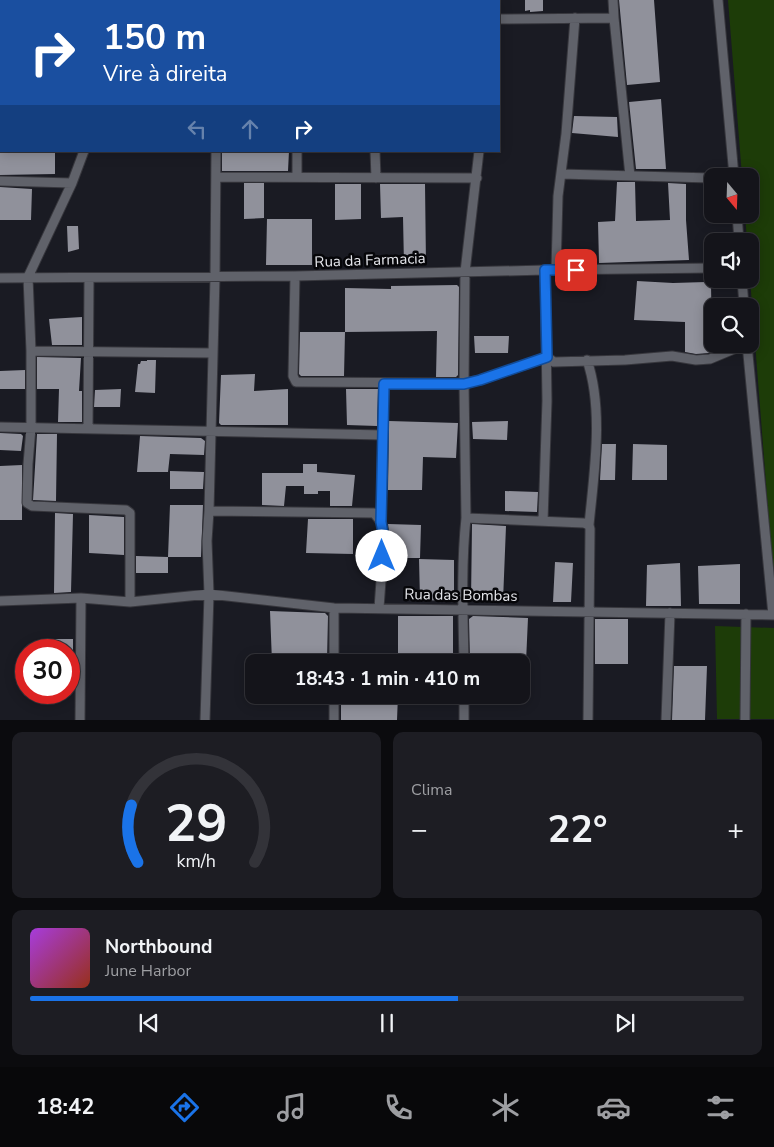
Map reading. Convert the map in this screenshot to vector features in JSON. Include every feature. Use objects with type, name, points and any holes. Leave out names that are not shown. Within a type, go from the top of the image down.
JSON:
[{"type":"street","points":[[613,0],[630,176]]},
{"type":"street","points":[[718,0],[733,168]]},
{"type":"street","points":[[556,270],[558,196],[566,134],[575,18]]},
{"type":"street","points":[[500,19],[614,18]]},
{"type":"street","points":[[84,152],[72,183],[28,277],[31,351],[31,428],[27,503],[32,506],[126,510],[130,513],[130,602]]},
{"type":"street","points":[[205,720],[209,594],[207,540],[215,277],[216,152]]},
{"type":"street","points":[[297,152],[297,178]]},
{"type":"street","points":[[375,152],[376,178]]},
{"type":"street","points":[[464,654],[464,539],[466,518],[465,272],[479,152]]},
{"type":"street","points":[[561,174],[704,178]]},
{"type":"street","points":[[216,177],[477,178]]},
{"type":"street","points":[[0,181],[72,183]]},
{"type":"street","name":"Rua da Farmacia","points":[[0,278],[295,276],[704,268]]},
{"type":"street","points":[[543,521],[547,418],[545,270]]},
{"type":"street","points":[[295,276],[293,376],[296,382],[464,384],[547,357]]},
{"type":"street","points":[[88,429],[87,352],[89,278]]},
{"type":"street","points":[[31,351],[213,353]]},
{"type":"street","points":[[547,357],[554,362],[672,356],[696,360],[710,359],[725,353]]},
{"type":"street","points":[[748,353],[773,615]]},
{"type":"street","points":[[587,360],[591,372],[594,396],[596,434],[589,525],[588,720]]},
{"type":"street","points":[[379,608],[384,539],[381,522],[384,384]]},
{"type":"street","points":[[0,427],[383,435]]},
{"type":"street","points":[[209,511],[374,513],[381,522]]},
{"type":"street","points":[[466,518],[584,523],[589,525]]},
{"type":"street","name":"Rua das Bombas","points":[[0,601],[82,598],[130,602],[209,594],[334,608],[773,615]]},
{"type":"street","points":[[80,720],[82,598]]},
{"type":"street","points":[[334,608],[334,654]]},
{"type":"street","points":[[666,720],[670,613]]},
{"type":"street","points":[[746,614],[746,720]]},
{"type":"street","points":[[334,704],[334,720]]},
{"type":"street","points":[[464,704],[464,720]]},
{"type":"green space","points":[[728,0],[774,0],[774,585],[756,353],[759,353],[759,298],[751,298],[751,288],[759,288],[759,233],[746,233],[746,223],[759,223],[759,168],[741,168]]},
{"type":"green space","points":[[715,626],[774,628],[774,719],[717,719]]},
{"type":"building","points":[[525,0],[543,0],[543,11],[525,11]]},
{"type":"building","points":[[619,0],[654,0],[660,82],[627,85]]},
{"type":"building","points":[[661,99],[666,169],[636,169],[629,102]]},
{"type":"building","points":[[574,116],[617,117],[618,137],[572,133]]},
{"type":"building","points":[[0,152],[55,152],[55,174],[0,175]]},
{"type":"building","points":[[222,152],[289,152],[288,171],[222,171]]},
{"type":"building","points":[[617,182],[635,182],[636,221],[670,220],[668,183],[686,184],[689,260],[599,263],[598,222],[615,221]]},
{"type":"building","points":[[244,183],[264,183],[264,218],[244,219]]},
{"type":"building","points":[[335,184],[361,184],[361,219],[335,220]]},
{"type":"building","points":[[380,184],[425,184],[426,264],[404,265],[403,217],[381,218]]},
{"type":"building","points":[[0,187],[32,189],[31,220],[0,220]]},
{"type":"building","points":[[267,219],[312,219],[312,265],[266,265]]},
{"type":"building","points":[[67,226],[78,226],[79,249],[68,252]]},
{"type":"building","points":[[637,281],[704,282],[704,288],[711,288],[711,298],[704,298],[704,353],[709,353],[696,354],[685,352],[685,322],[634,320]]},
{"type":"building","points":[[457,285],[459,287],[458,375],[456,377],[436,377],[437,331],[345,332],[345,288],[391,289],[391,286]]},
{"type":"building","points":[[82,317],[82,345],[52,345],[49,319]]},
{"type":"building","points":[[300,332],[345,332],[344,376],[301,376],[299,374]]},
{"type":"building","points":[[474,336],[509,336],[508,353],[475,353]]},
{"type":"building","points":[[37,357],[81,358],[79,391],[82,391],[82,422],[58,422],[59,389],[37,389]]},
{"type":"building","points":[[156,360],[155,393],[135,392],[138,364],[141,361]]},
{"type":"building","points":[[25,370],[25,389],[0,389],[0,371]]},
{"type":"building","points":[[255,374],[254,391],[288,389],[288,425],[221,425],[219,423],[221,375]]},
{"type":"building","points":[[121,389],[120,407],[94,407],[95,390]]},
{"type":"building","points":[[346,389],[378,389],[377,426],[347,425]]},
{"type":"building","points":[[389,421],[458,423],[456,458],[423,457],[422,490],[388,490]]},
{"type":"building","points":[[508,421],[507,440],[473,439],[472,422]]},
{"type":"building","points":[[0,433],[21,434],[23,436],[21,451],[0,450]]},
{"type":"building","points":[[37,434],[57,434],[56,501],[33,500]]},
{"type":"building","points":[[140,436],[201,438],[205,441],[204,455],[170,454],[168,472],[137,472]]},
{"type":"building","points":[[602,444],[616,444],[615,480],[600,480]]},
{"type":"building","points":[[633,444],[667,445],[667,480],[632,480]]},
{"type":"building","points":[[303,464],[317,464],[317,472],[355,475],[352,506],[330,506],[330,491],[318,491],[318,494],[304,494],[304,486],[286,486],[284,506],[262,505],[262,473],[303,473]]},
{"type":"building","points":[[22,465],[22,520],[0,520],[0,466]]},
{"type":"building","points":[[170,471],[204,472],[203,489],[170,489]]},
{"type":"building","points":[[505,491],[538,492],[537,512],[505,511]]},
{"type":"building","points":[[170,505],[203,505],[201,557],[168,557]]},
{"type":"building","points":[[55,513],[73,514],[71,592],[54,593]]},
{"type":"building","points":[[89,515],[124,517],[124,555],[89,553]]},
{"type":"building","points":[[308,519],[353,519],[353,554],[306,553]]},
{"type":"building","points":[[388,524],[421,525],[420,558],[389,558],[390,539]]},
{"type":"building","points":[[472,524],[506,526],[503,601],[471,601]]},
{"type":"building","points":[[136,556],[168,557],[168,573],[136,573]]},
{"type":"building","points":[[419,559],[454,560],[454,601],[420,600]]},
{"type":"building","points":[[555,562],[573,563],[571,602],[553,602]]},
{"type":"building","points":[[680,563],[681,606],[646,606],[647,565]]},
{"type":"building","points":[[740,564],[740,604],[699,604],[698,566]]},
{"type":"building","points":[[270,611],[325,613],[328,616],[327,654],[272,654]]},
{"type":"building","points":[[398,616],[453,616],[453,654],[398,654]]},
{"type":"building","points":[[473,616],[528,618],[526,654],[470,654],[469,619]]},
{"type":"building","points":[[595,619],[628,619],[628,664],[595,664]]},
{"type":"building","points":[[674,666],[707,666],[705,720],[672,720]]},
{"type":"building","points":[[341,704],[398,704],[397,720],[341,720]]},
{"type":"route","points":[[382,556],[384,539],[381,522],[384,384],[464,384],[547,357],[545,270],[576,270]]}]
